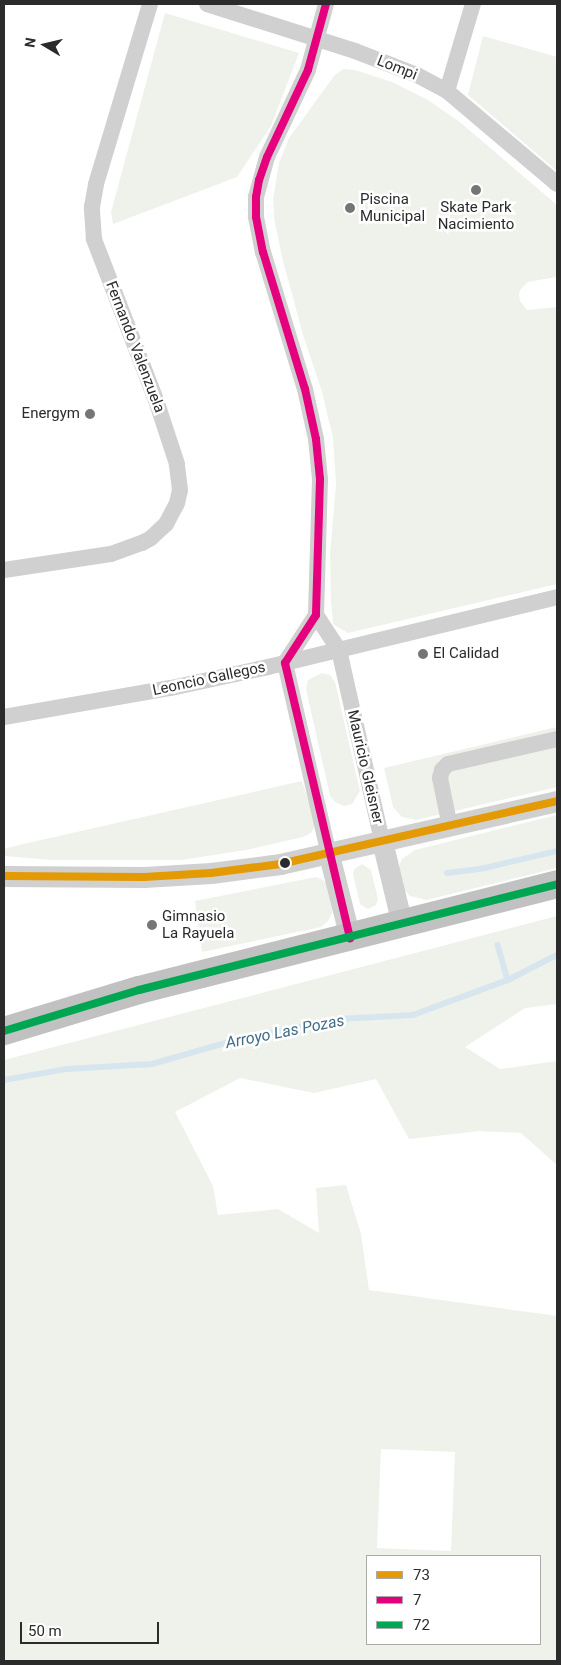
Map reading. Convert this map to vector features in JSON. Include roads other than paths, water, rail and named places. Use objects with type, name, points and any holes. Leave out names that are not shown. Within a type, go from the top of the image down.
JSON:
[{"type":"highway","points":[[4,1031],[139,990],[557,884]]},
{"type":"street","name":"Fernando Valenzuela","points":[[4,570],[111,554],[142,543],[151,538],[166,524],[177,503],[180,484],[177,464],[156,400],[94,239],[92,207],[96,184],[150,4]]},
{"type":"street","name":"Lompi","points":[[207,4],[316,39],[417,75],[447,92],[557,184]]},
{"type":"street","points":[[326,4],[308,70],[267,157],[256,197],[256,217],[263,252],[305,389],[316,439],[320,479],[316,615],[285,663],[350,938]]},
{"type":"street","points":[[447,92],[473,4]]},
{"type":"street","name":"Leoncio Gallegos","points":[[4,717],[171,688],[285,663],[557,597]]},
{"type":"street","name":"Mauricio Gleisner","points":[[316,615],[338,650],[402,924]]},
{"type":"street","points":[[450,826],[440,778],[442,770],[448,764],[557,739]]},
{"type":"street","points":[[4,876],[144,877],[201,874],[280,864],[330,855],[382,841],[557,801]]},
{"type":"waterway","points":[[447,873],[485,868],[557,851]]},
{"type":"waterway","points":[[498,945],[508,980]]},
{"type":"waterway","name":"Arroyo Las Pozas","points":[[4,1080],[67,1069],[152,1064],[240,1039],[339,1019],[413,1015],[508,980],[557,955]]},
{"type":"place","name":"Skate Park Nacimiento","points":[[476,190]]},
{"type":"place","name":"Piscina Municipal","points":[[350,208]]},
{"type":"place","name":"Energym","points":[[90,414]]},
{"type":"place","name":"El Calidad","points":[[423,654]]},
{"type":"place","name":"Gimnasio La Rayuela","points":[[152,925]]}]
